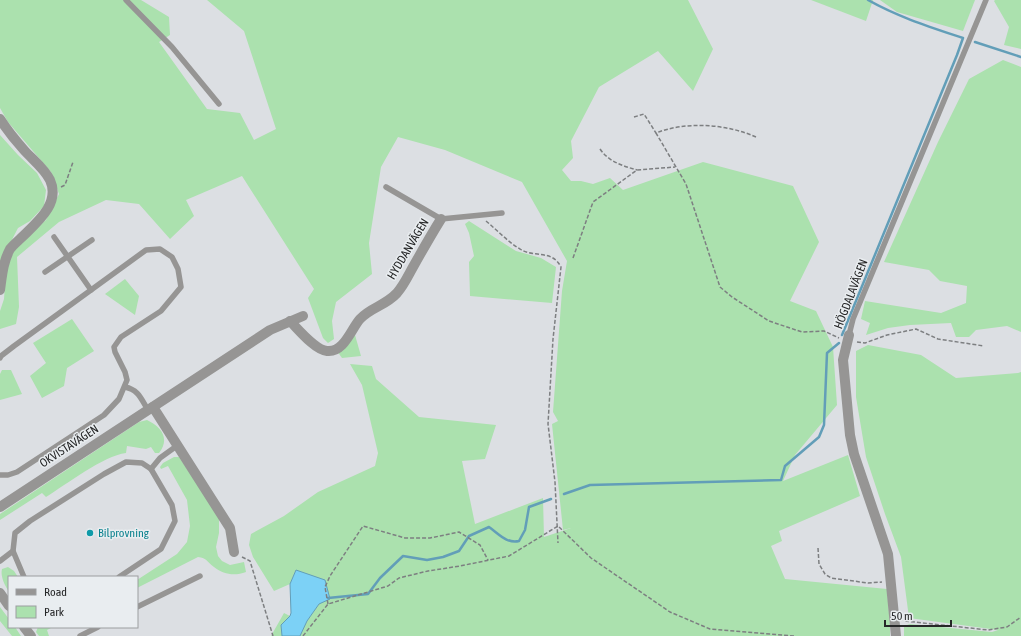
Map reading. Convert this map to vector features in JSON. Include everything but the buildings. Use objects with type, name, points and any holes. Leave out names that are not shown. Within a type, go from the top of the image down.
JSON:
[{"type":"street","points":[[0,118],[8,131],[43,169],[50,181],[52,200],[44,215],[11,248],[2,270],[0,290]]},
{"type":"street","name":"HYDDANVÄGEN","points":[[290,321],[318,349],[327,351],[334,350],[341,346],[359,320],[366,313],[387,303],[401,288],[441,219]]},
{"type":"street","name":"OKVISTAVÄGEN","points":[[0,507],[270,330],[302,316]]},
{"type":"street","name":"HÖGDALAVÄGEN","points":[[848,338],[843,360],[850,435],[854,454],[888,554],[896,636]]},
{"type":"street","points":[[150,409],[178,445],[230,528],[234,552]]},
{"type":"street","points":[[0,593],[8,605]]},
{"type":"lane","points":[[126,0],[172,47],[219,104]]},
{"type":"lane","name":"HÖGDALAVÄGEN","points":[[848,338],[853,319],[986,0]]},
{"type":"lane","name":"HYDDANVÄGEN","points":[[386,187],[441,219],[502,212]]},
{"type":"lane","points":[[54,237],[91,290]]},
{"type":"lane","points":[[45,272],[92,240]]},
{"type":"lane","points":[[0,358],[14,346],[146,250],[160,249],[172,257],[178,269],[180,287],[161,312],[121,337],[114,347],[127,380],[119,400],[104,415],[17,472],[8,475],[0,475]]},
{"type":"lane","points":[[125,387],[132,389],[138,394],[150,409]]},
{"type":"lane","points":[[150,469],[160,458],[178,445]]},
{"type":"lane","points":[[24,576],[13,551],[15,533],[30,520],[104,474],[126,462],[142,463],[150,469],[172,505],[175,521],[161,549],[120,576]]},
{"type":"lane","points":[[0,561],[13,551]]},
{"type":"lane","points":[[138,607],[200,576]]},
{"type":"lane","points":[[80,636],[96,628]]},
{"type":"path","points":[[634,117],[644,114],[686,184],[720,287],[769,322],[802,332],[824,331],[864,343],[887,335],[916,329],[938,339],[984,346]]},
{"type":"path","points":[[656,133],[667,128],[704,126],[735,129],[756,137]]},
{"type":"path","points":[[600,150],[613,162],[637,170],[675,167]]},
{"type":"path","points":[[59,189],[65,185],[73,162]]},
{"type":"path","points":[[573,258],[593,202],[637,170]]},
{"type":"path","points":[[479,215],[521,250],[548,256],[558,262],[561,268],[553,339],[548,424],[555,482],[558,543]]},
{"type":"path","points":[[328,602],[325,587],[352,542],[364,526],[405,538],[430,538],[459,532],[480,545],[488,560]]},
{"type":"path","points":[[303,636],[328,602],[388,586],[399,578],[509,556],[558,526]]},
{"type":"path","points":[[558,526],[591,558],[670,612],[710,629],[794,636]]},
{"type":"path","points":[[818,548],[819,564],[825,574],[831,578],[891,583]]},
{"type":"path","points":[[234,552],[250,561],[273,636]]},
{"type":"path","points":[[895,620],[988,630],[1007,627],[1021,617]]},
{"type":"green space","points":[[0,0],[141,0],[169,17],[170,35],[159,42],[207,109],[240,113],[254,140],[276,129],[244,31],[207,0],[688,0],[713,49],[693,91],[658,51],[599,87],[571,141],[573,158],[562,170],[571,181],[581,181],[593,184],[610,178],[623,190],[703,162],[793,186],[819,242],[790,301],[816,311],[833,347],[837,405],[795,455],[783,481],[848,455],[860,496],[779,531],[782,541],[771,546],[785,579],[887,589],[890,636],[300,636],[307,621],[319,604],[296,570],[290,584],[274,591],[253,557],[249,545],[251,534],[284,516],[318,492],[375,466],[378,453],[362,385],[350,364],[372,366],[376,379],[419,417],[496,425],[485,459],[462,461],[475,524],[543,498],[544,537],[571,528],[563,530],[552,424],[558,421],[553,412],[562,291],[567,261],[522,182],[445,150],[398,137],[381,167],[369,243],[372,274],[336,302],[332,321],[334,339],[328,343],[323,338],[308,298],[314,289],[242,176],[186,200],[194,216],[170,239],[139,204],[106,200],[59,222],[17,257],[19,307],[16,324],[0,329],[0,311],[4,299],[6,269],[11,253],[21,241],[46,220],[59,194],[51,172],[8,122],[0,108]]},
{"type":"green space","points":[[811,0],[873,0],[866,21]]},
{"type":"green space","points":[[880,0],[975,0],[963,31],[897,12]]},
{"type":"green space","points":[[1021,0],[1021,49],[1004,45],[1009,27],[994,1]]},
{"type":"green space","points":[[1003,60],[1021,67],[1021,332],[1007,326],[976,330],[969,337],[956,337],[951,323],[910,325],[888,328],[866,335],[870,323],[861,319],[865,301],[941,313],[966,303],[967,286],[940,281],[929,270],[884,262],[938,142],[969,79]]},
{"type":"green space","points":[[0,135],[37,173],[46,190],[44,206],[30,221],[18,228],[0,263]]},
{"type":"green space","points":[[469,221],[516,251],[541,258],[556,267],[552,303],[470,296],[469,262],[474,256],[469,233],[465,224]]},
{"type":"green space","points":[[125,279],[139,296],[135,315],[105,294]]},
{"type":"green space","points":[[72,319],[94,351],[67,368],[64,386],[42,398],[30,376],[46,363],[33,343]]},
{"type":"green space","points":[[355,335],[361,356],[342,358],[337,351]]},
{"type":"green space","points":[[868,345],[921,355],[956,378],[1021,372],[1021,636],[904,636],[904,626],[910,624],[992,632],[998,630],[909,618],[901,557],[866,457],[856,397],[856,351]]},
{"type":"green space","points":[[2,370],[11,370],[22,394],[0,400],[0,374]]},
{"type":"green space","points":[[147,420],[157,426],[163,434],[164,443],[159,453],[155,453],[151,447],[146,449],[127,446],[126,453],[107,459],[96,465],[46,497],[42,493],[0,520],[0,514],[139,422]]},
{"type":"green space","points":[[174,457],[179,457],[219,516],[219,533],[216,547],[218,556],[222,561],[230,565],[244,562],[246,572],[238,574],[226,573],[218,570],[205,559],[198,557],[138,587],[138,579],[177,554],[187,542],[190,526],[187,500],[168,466],[161,469],[160,467],[163,463]]},
{"type":"green space","points":[[8,567],[14,571],[17,576],[8,576],[8,590],[3,581],[2,569]]},
{"type":"green space","points":[[0,607],[8,618],[8,628],[16,628],[21,636],[12,636],[0,621]]},
{"type":"green space","points":[[284,613],[290,616],[281,625],[282,636],[271,636]]},
{"type":"green space","points":[[38,628],[51,628],[47,630],[49,636],[39,636],[36,632]]},
{"type":"water","points":[[296,570],[325,580],[330,599],[319,604],[307,621],[300,636],[282,636],[281,625],[291,613],[290,584]]},
{"type":"waterway","points":[[842,335],[963,38],[903,17],[868,0]]},
{"type":"waterway","points":[[975,42],[1021,57]]},
{"type":"waterway","points":[[564,494],[590,485],[781,480],[785,466],[819,437],[824,425],[827,353],[839,343]]},
{"type":"waterway","points":[[328,598],[368,594],[380,578],[403,556],[427,560],[443,557],[459,551],[469,536],[489,527],[507,540],[515,542],[519,541],[525,530],[529,507],[551,499]]},
{"type":"place","name":"Bilprovning","points":[[90,533]]}]
